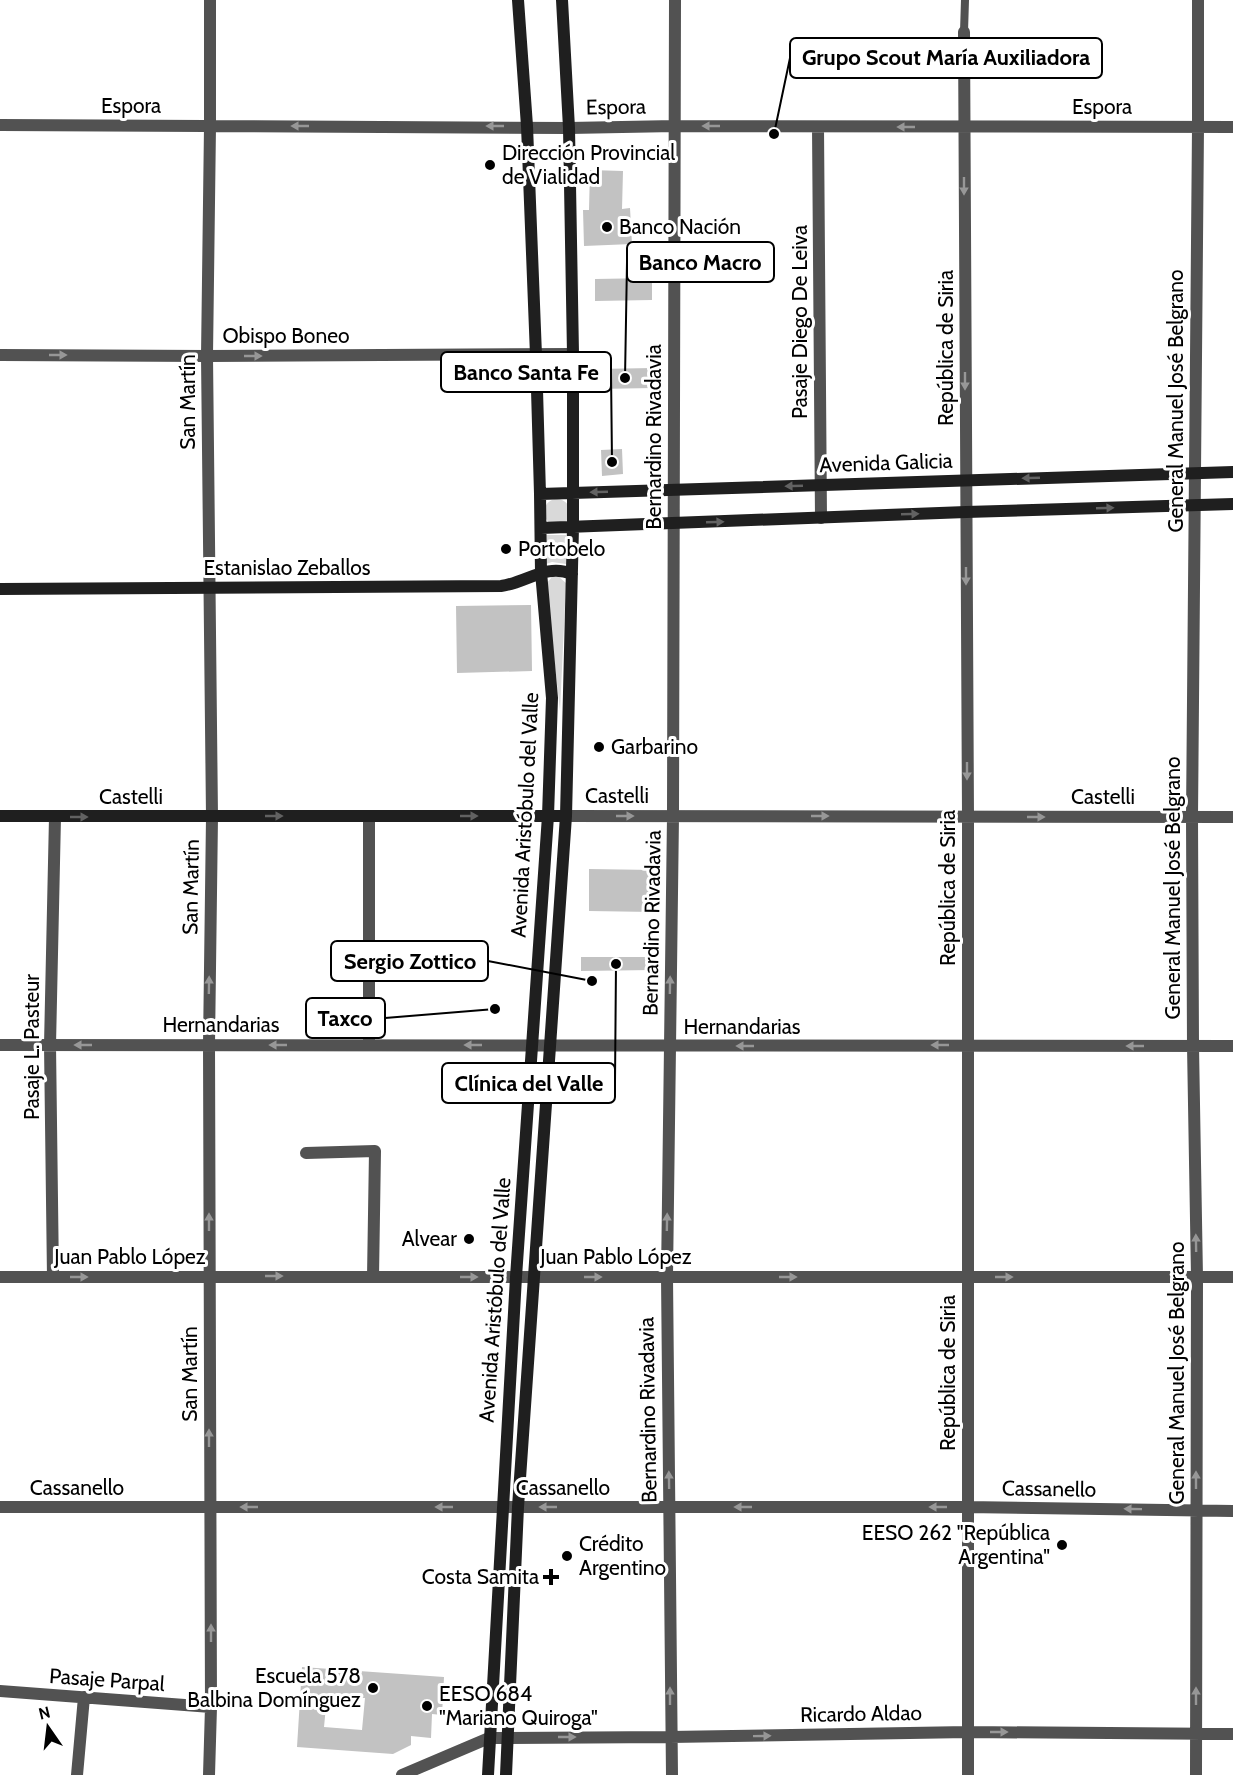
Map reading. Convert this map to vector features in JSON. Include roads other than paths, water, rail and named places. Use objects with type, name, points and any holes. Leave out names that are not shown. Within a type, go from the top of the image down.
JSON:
[{"type":"main road","name":"Avenida Aristóbulo del Valle","points":[[488,1775],[516,1277],[548,816],[552,698],[540,572],[541,528],[536,355],[527,126],[519,0]]},
{"type":"main road","name":"Avenida Aristóbulo del Valle","points":[[506,1775],[518,1507],[566,816],[573,527],[573,354],[569,128],[562,0]]},
{"type":"main road","name":"Avenida Galicia","points":[[540,494],[1233,472]]},
{"type":"main road","points":[[541,528],[1233,504]]},
{"type":"main road","name":"Estanislao Zeballos","points":[[0,589],[501,586],[521,581],[540,572],[564,570],[572,573]]},
{"type":"main road","name":"Castelli","points":[[0,816],[566,816]]},
{"type":"street","name":"San Martín","points":[[209,1775],[211,1707],[209,1044],[212,817],[207,356],[210,0]]},
{"type":"street","name":"Bernardino Rivadavia","points":[[672,1775],[667,1277],[673,816],[675,0]]},
{"type":"street","name":"General Manuel José Belgrano","points":[[1196,1775],[1197,1277],[1192,817],[1198,0]]},
{"type":"street","name":"República de Siria","points":[[964,32],[968,817],[968,1775]]},
{"type":"street","name":"Espora","points":[[0,125],[569,128],[675,126],[1233,127]]},
{"type":"street","name":"Pasaje Diego De Leiva","points":[[818,127],[821,518]]},
{"type":"street","name":"Obispo Boneo","points":[[0,355],[573,354]]},
{"type":"street","points":[[369,816],[369,1045]]},
{"type":"street","name":"Castelli","points":[[566,816],[1233,817]]},
{"type":"street","name":"Pasaje L. Pasteur","points":[[53,1277],[50,1045],[54,817]]},
{"type":"street","name":"Hernandarias","points":[[0,1045],[1233,1046]]},
{"type":"street","points":[[306,1153],[375,1150],[373,1277]]},
{"type":"street","name":"Juan Pablo López","points":[[0,1277],[1233,1277]]},
{"type":"street","name":"Cassanello","points":[[0,1507],[669,1507],[1233,1511]]},
{"type":"street","name":"Pasaje Parpal","points":[[0,1691],[211,1707]]},
{"type":"street","points":[[77,1775],[84,1697]]},
{"type":"street","name":"Ricardo Aldao","points":[[489,1738],[968,1732],[1233,1734]]},
{"type":"street","points":[[402,1775],[489,1738]]},
{"type":"lane","name":"República de Siria","points":[[964,32],[965,0]]},
{"type":"place","name":"Grupo Scout María Auxiliadora","points":[[774,134]]},
{"type":"place","name":"Dirección Provincial de Vialidad","points":[[490,165]]},
{"type":"place","name":"Banco Nación","points":[[607,227]]},
{"type":"place","name":"Banco Macro","points":[[625,378]]},
{"type":"place","name":"Banco Santa Fe","points":[[612,462]]},
{"type":"place","name":"Portobelo","points":[[506,549]]},
{"type":"place","name":"Garbarino","points":[[599,747]]},
{"type":"place","name":"Clínica del Valle","points":[[616,964]]},
{"type":"place","name":"Sergio Zottico","points":[[592,981]]},
{"type":"place","name":"Taxco","points":[[495,1009]]},
{"type":"place","name":"Alvear","points":[[469,1239]]},
{"type":"place","name":"EESO 262 \"República Argentina\"","points":[[1062,1545]]},
{"type":"place","name":"Crédito Argentino","points":[[567,1556]]},
{"type":"place","name":"Costa Samita","points":[[551,1577]]},
{"type":"place","name":"Escuela 578 Balbina Domínguez","points":[[373,1688]]},
{"type":"place","name":"EESO 684 \"Mariano Quiroga\"","points":[[427,1706]]}]
